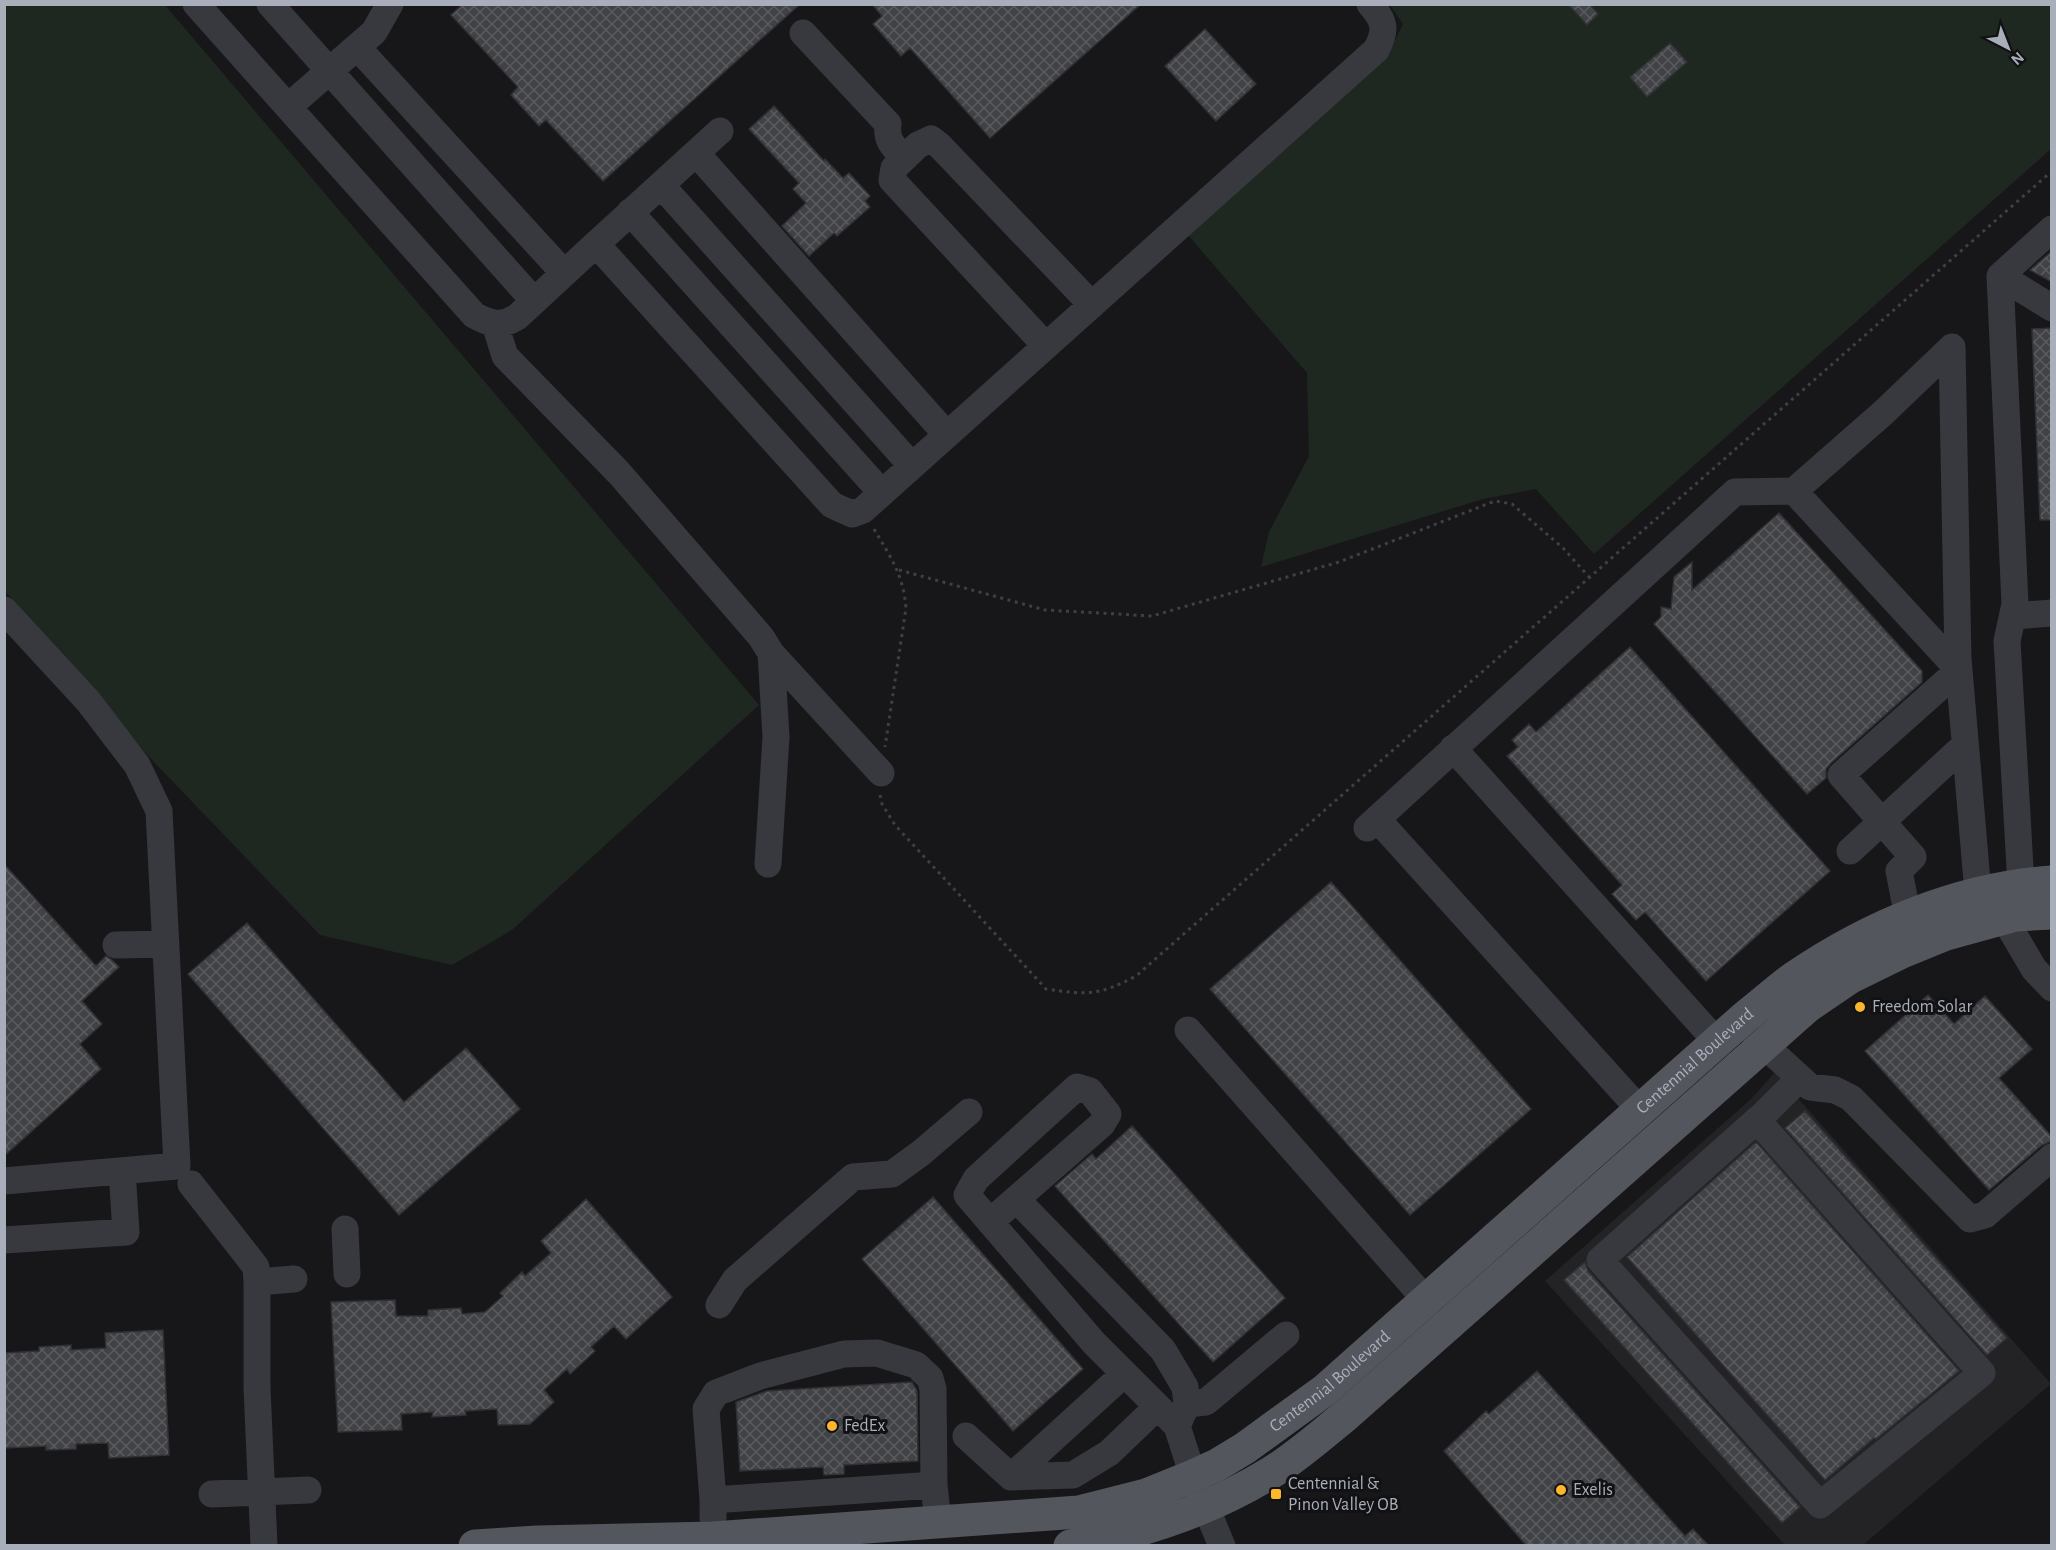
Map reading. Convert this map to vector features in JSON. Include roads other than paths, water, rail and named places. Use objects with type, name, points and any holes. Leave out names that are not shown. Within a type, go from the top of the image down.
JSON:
[{"type":"main road","name":"Centennial Boulevard","points":[[1070,1545],[1154,1526],[1199,1490],[1221,1463],[1282,1423],[1325,1390],[1742,1020],[1795,978],[1870,934],[1941,903],[2036,884]]},
{"type":"main road","name":"Centennial Boulevard","points":[[475,1545],[538,1542],[713,1542],[1079,1512],[1146,1495],[1245,1487],[1273,1472],[1345,1416],[1808,1006],[1849,978],[1935,939],[2015,915],[2052,913]]},
{"type":"street","points":[[196,4],[474,315],[486,322],[495,324],[509,322],[720,131]]},
{"type":"street","points":[[270,4],[534,301]]},
{"type":"street","points":[[596,244],[832,505],[852,514],[873,502],[1376,50],[1383,38],[1383,28],[1381,17],[1370,4]]},
{"type":"street","points":[[288,107],[374,32],[382,8]]},
{"type":"street","points":[[803,33],[888,124],[887,134],[890,142],[904,158]]},
{"type":"street","points":[[357,47],[564,273]]},
{"type":"street","points":[[1046,346],[892,180],[894,168],[904,158],[918,146],[931,140],[940,146],[1092,305]]},
{"type":"street","points":[[696,153],[947,435]]},
{"type":"street","points":[[661,185],[912,466]]},
{"type":"street","points":[[630,212],[873,502]]},
{"type":"street","points":[[2000,276],[2052,229]]},
{"type":"street","points":[[2000,276],[2052,308]]},
{"type":"street","points":[[2000,276],[2015,604],[2007,641],[2036,884]]},
{"type":"street","points":[[495,324],[505,356],[619,473],[761,637],[771,653],[881,773]]},
{"type":"street","points":[[1640,1110],[1372,823],[1735,492],[1794,491],[1884,413],[1952,347],[1959,670],[1978,894]]},
{"type":"street","points":[[1794,491],[1959,670]]},
{"type":"street","points":[[4,610],[88,701],[137,765],[159,811],[177,1166],[4,1181]]},
{"type":"street","points":[[2013,615],[2052,613]]},
{"type":"street","points":[[768,864],[776,737],[771,653]]},
{"type":"street","points":[[1908,917],[1899,871],[1913,857],[1840,775],[1959,670]]},
{"type":"street","points":[[1850,851],[1965,745]]},
{"type":"street","points":[[1453,748],[1717,1042]]},
{"type":"street","points":[[2004,918],[2034,969],[2052,988]]},
{"type":"street","points":[[116,945],[166,944]]},
{"type":"street","points":[[1742,1020],[1764,1046],[1810,1087],[1835,1090],[1851,1098],[1970,1219],[1985,1215],[2052,1157]]},
{"type":"street","points":[[1188,1030],[1426,1300]]},
{"type":"street","points":[[1757,1120],[1982,1373],[1820,1505],[1600,1260],[1757,1120],[1800,1078]]},
{"type":"street","points":[[990,1222],[1102,1124],[1108,1114],[1090,1092],[1077,1087],[976,1179],[967,1196],[1094,1343],[1157,1407],[1182,1415],[1206,1402],[1286,1335]]},
{"type":"street","points":[[719,1305],[735,1280],[853,1177],[892,1174],[921,1153],[969,1112]]},
{"type":"street","points":[[4,1240],[126,1232],[122,1171]]},
{"type":"street","points":[[191,1184],[256,1267],[257,1388],[264,1545]]},
{"type":"street","points":[[1016,1199],[1163,1350],[1185,1387],[1182,1415],[1199,1490],[1222,1545]]},
{"type":"street","points":[[345,1229],[347,1274]]},
{"type":"street","points":[[257,1282],[294,1279]]},
{"type":"street","points":[[713,1542],[713,1500],[706,1409],[716,1393],[760,1376],[844,1354],[877,1353],[916,1365],[930,1378],[933,1389],[934,1485],[938,1523]]},
{"type":"street","points":[[1011,1477],[1124,1374]]},
{"type":"street","points":[[966,1436],[1011,1477],[1073,1475],[1109,1453],[1157,1407]]},
{"type":"street","points":[[713,1500],[934,1485]]},
{"type":"street","points":[[212,1494],[308,1490]]},
{"type":"place","name":"Freedom Solar","points":[[1860,1007]]},
{"type":"place","name":"FedEx","points":[[832,1426]]},
{"type":"place","name":"Exelis","points":[[1561,1490]]},
{"type":"place","name":"Centennial & Pinon Valley OB","points":[[1276,1494]]}]
